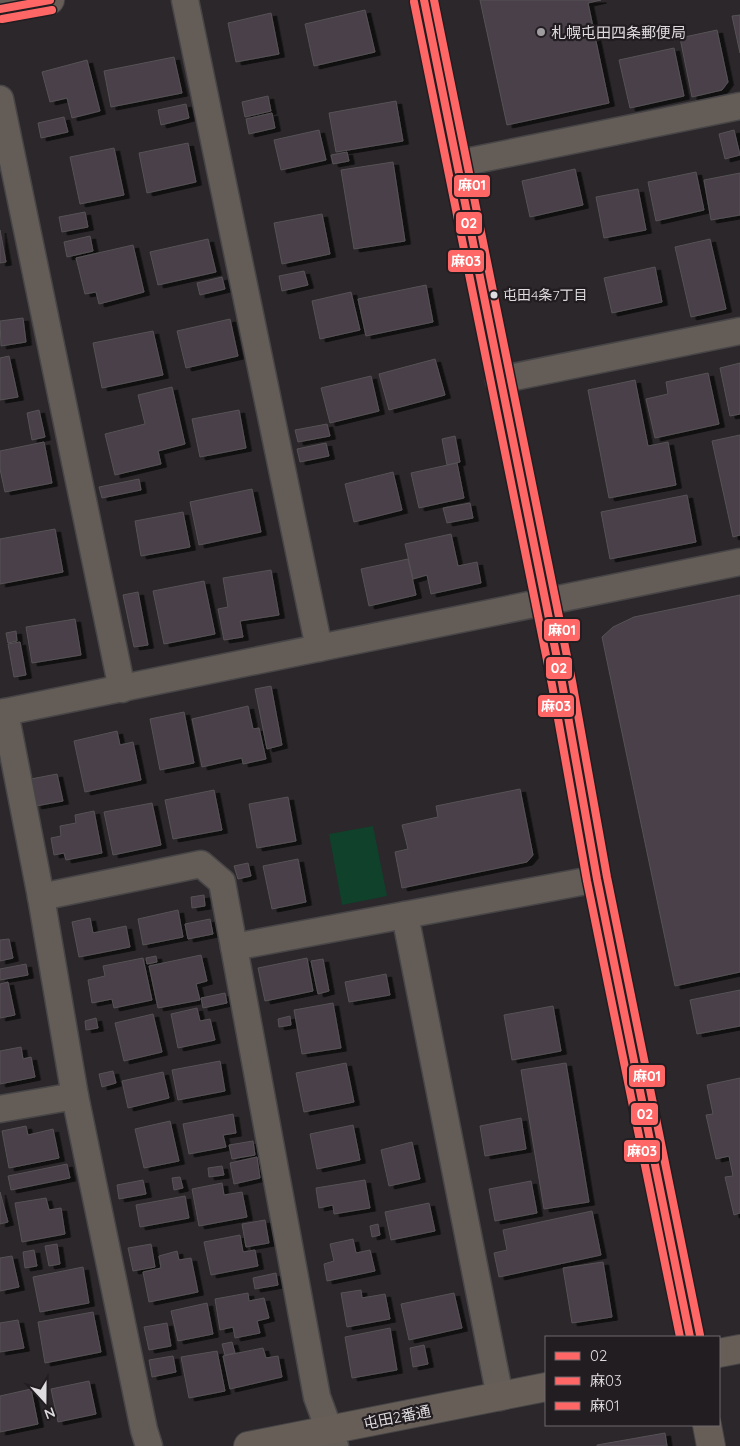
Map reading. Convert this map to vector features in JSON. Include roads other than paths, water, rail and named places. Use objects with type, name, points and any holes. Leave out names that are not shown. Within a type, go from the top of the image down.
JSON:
[{"type":"street","points":[[0,9],[50,0]]},
{"type":"street","points":[[185,0],[319,648]]},
{"type":"street","points":[[424,0],[545,602],[597,879],[690,1336]]},
{"type":"street","points":[[0,100],[122,689]]},
{"type":"street","points":[[456,164],[740,106]]},
{"type":"street","points":[[499,380],[740,331]]},
{"type":"street","points":[[149,1446],[144,1430],[75,1096],[41,897],[2,712],[740,562]]},
{"type":"street","points":[[41,897],[201,864],[222,882],[316,1393],[332,1438]]},
{"type":"street","points":[[234,947],[597,879]]},
{"type":"street","points":[[405,915],[500,1396]]},
{"type":"street","points":[[0,1110],[75,1096]]},
{"type":"street","points":[[720,1353],[740,1349]]},
{"type":"street","name":"屯田2番通","points":[[248,1446],[332,1438],[500,1396],[545,1387]]},
{"type":"street","points":[[707,1426],[711,1446]]},
{"type":"place","name":"札幌屯田四条郵便局","points":[[541,32]]},
{"type":"place","name":"屯田4条7丁目","points":[[494,295]]}]
